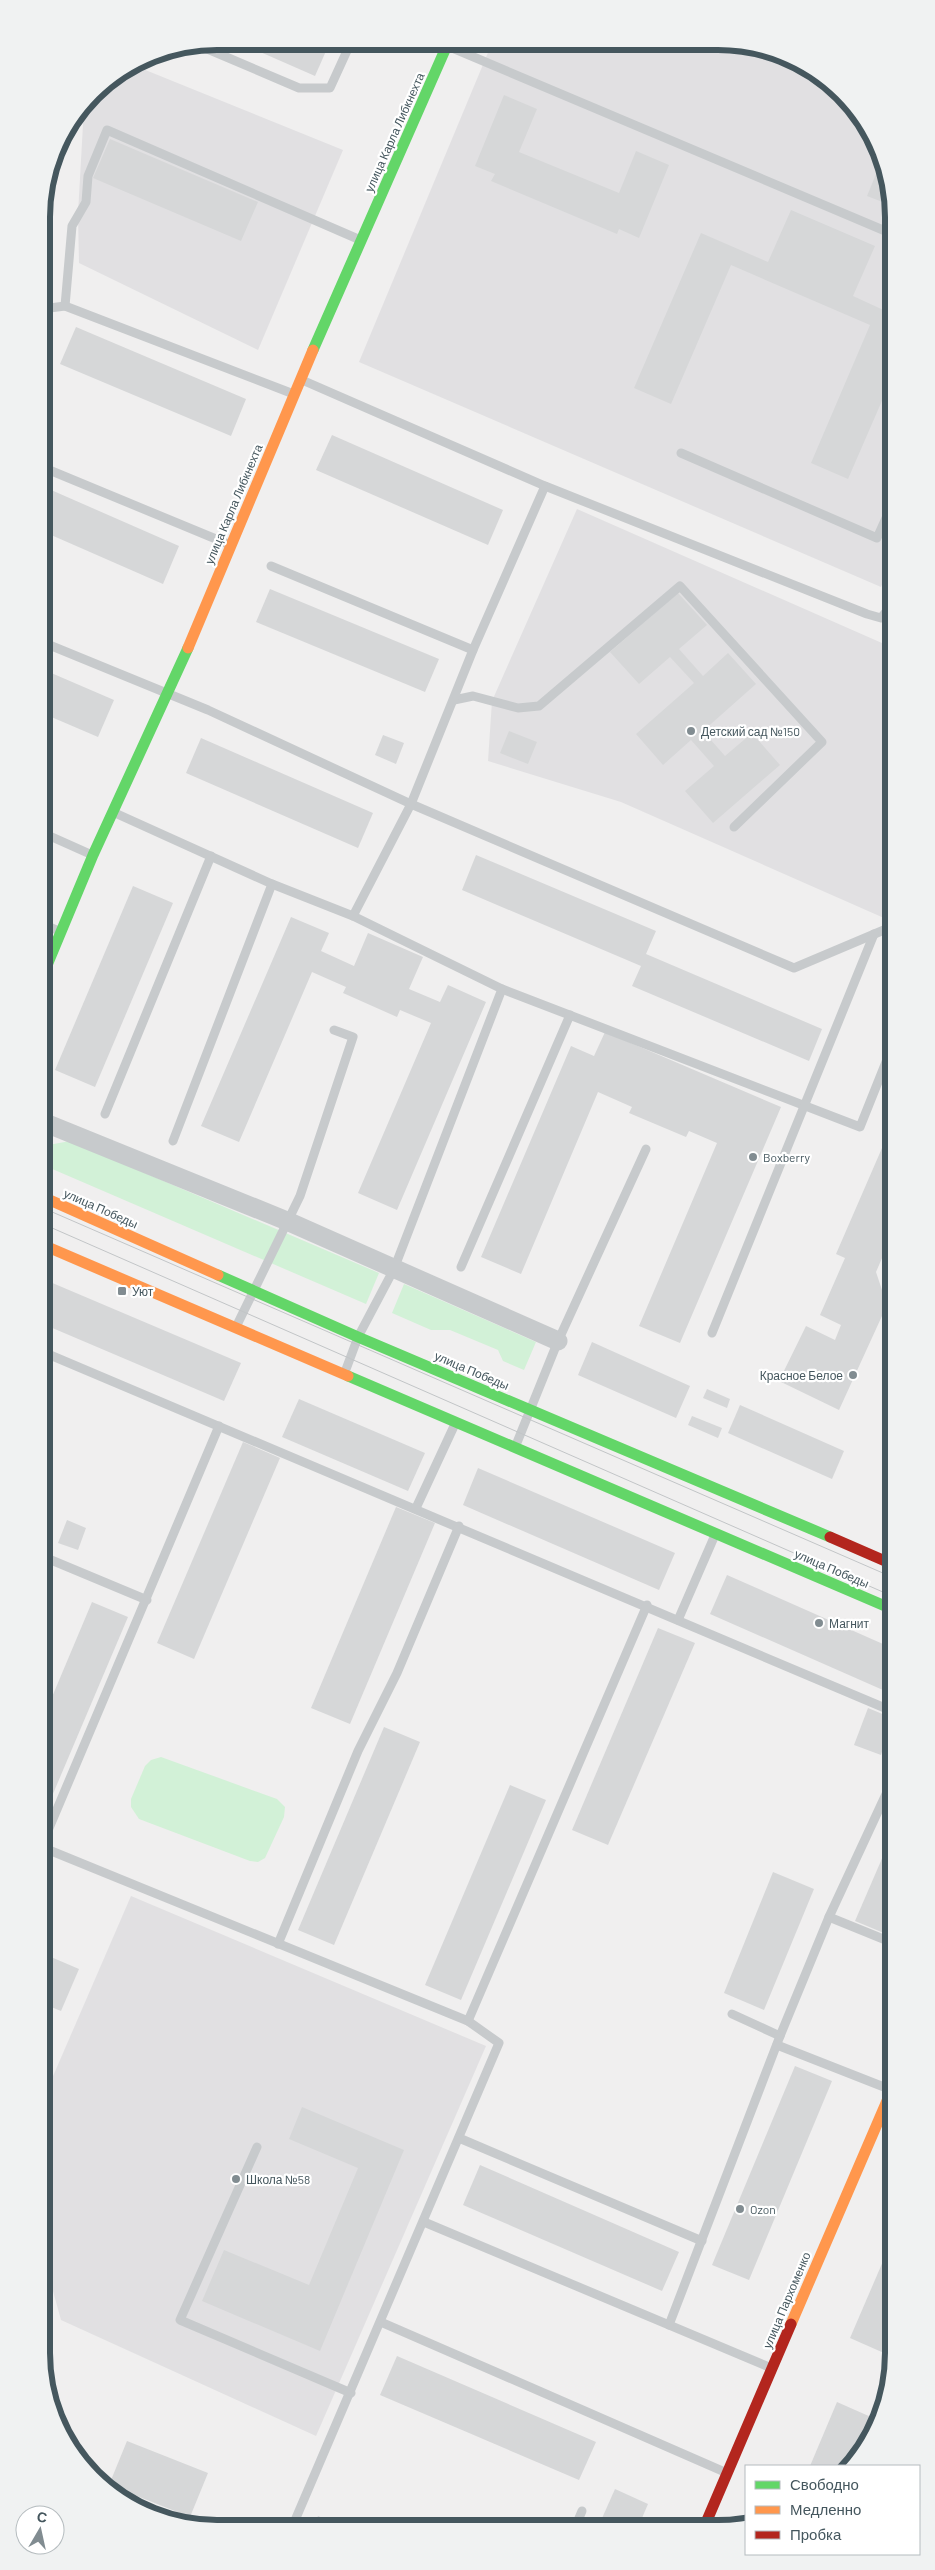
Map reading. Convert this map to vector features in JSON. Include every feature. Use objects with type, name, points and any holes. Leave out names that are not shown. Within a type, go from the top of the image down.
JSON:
[{"type":"main road","name":"улица Карла Либкнехта","points":[[50,957],[92,855],[168,695],[300,379],[445,50]]},
{"type":"main road","name":"улица Победы","points":[[50,1200],[358,1337],[885,1561]]},
{"type":"main road","name":"улица Победы","points":[[50,1248],[885,1606]]},
{"type":"main road","name":"улица Пархоменко","points":[[711,2520],[727,2473],[885,2104]]},
{"type":"street","points":[[50,1125],[287,1221],[558,1341]]},
{"type":"lane","points":[[210,50],[298,88],[330,88],[347,50]]},
{"type":"lane","points":[[462,50],[885,231]]},
{"type":"lane","points":[[65,306],[72,226],[86,202],[88,176],[107,130],[361,240]]},
{"type":"lane","points":[[50,308],[65,306],[294,394]]},
{"type":"lane","points":[[300,379],[545,486],[867,614],[881,618],[885,614]]},
{"type":"lane","points":[[681,453],[878,538],[885,521]]},
{"type":"lane","points":[[50,469],[230,545]]},
{"type":"lane","points":[[353,916],[411,804],[473,650],[545,486]]},
{"type":"lane","points":[[271,566],[473,650]]},
{"type":"lane","points":[[454,700],[473,696],[518,708],[539,706],[680,586],[822,742],[734,827]]},
{"type":"lane","points":[[50,645],[208,710],[411,804],[794,968],[885,929]]},
{"type":"lane","points":[[112,811],[149,830],[272,884],[353,916],[502,989],[860,1127],[885,1064]]},
{"type":"lane","points":[[50,837],[92,855]]},
{"type":"lane","points":[[105,1114],[211,856]]},
{"type":"lane","points":[[173,1141],[272,884]]},
{"type":"lane","points":[[50,927],[60,931]]},
{"type":"lane","points":[[712,1333],[874,934]]},
{"type":"lane","points":[[344,1375],[358,1337],[394,1269],[502,989]]},
{"type":"lane","points":[[461,1268],[570,1015]]},
{"type":"lane","points":[[236,1328],[252,1290],[300,1196],[353,1037],[334,1030]]},
{"type":"lane","points":[[516,1447],[558,1341],[646,1149]]},
{"type":"lane","points":[[50,1355],[459,1526],[885,1708]]},
{"type":"lane","points":[[416,1508],[456,1422]]},
{"type":"lane","points":[[50,1826],[219,1426]]},
{"type":"lane","points":[[278,1944],[358,1751],[397,1673],[459,1526]]},
{"type":"lane","points":[[678,1620],[716,1533]]},
{"type":"lane","points":[[50,1560],[147,1600]]},
{"type":"lane","points":[[468,2021],[647,1606]]},
{"type":"lane","points":[[669,2325],[780,2036],[829,1917],[885,1796]]},
{"type":"lane","points":[[50,1850],[468,2021],[499,2043],[352,2393],[295,2520]]},
{"type":"lane","points":[[829,1917],[885,1940]]},
{"type":"lane","points":[[732,2014],[780,2036]]},
{"type":"lane","points":[[777,2045],[885,2085]]},
{"type":"lane","points":[[459,2138],[702,2241]]},
{"type":"lane","points":[[257,2147],[180,2320],[352,2393]]},
{"type":"lane","points":[[424,2222],[772,2368]]},
{"type":"lane","points":[[381,2322],[727,2473]]},
{"type":"lane","points":[[578,2520],[582,2511]]},
{"type":"shaded area","points":[[489,50],[729,50],[751,53],[782,63],[802,72],[820,85],[850,115],[868,143],[882,184],[885,217],[885,578],[881,587],[359,362]]},
{"type":"shaded area","points":[[141,68],[343,150],[258,350],[79,263],[78,214],[83,117],[107,91]]},
{"type":"shaded area","name":"Детский сад №150","points":[[577,509],[885,644],[884,918],[621,802],[488,761],[492,701]]},
{"type":"shaded area","name":"Школа №58","points":[[131,1896],[486,2046],[316,2436],[61,2320],[50,2280],[50,2083]]},
{"type":"green space","points":[[70,1141],[379,1273],[366,1304],[50,1168],[50,1145]]},
{"type":"green space","points":[[404,1284],[536,1342],[524,1370],[503,1361],[498,1350],[450,1330],[431,1330],[392,1313]]},
{"type":"green space","points":[[161,1757],[277,1799],[285,1807],[284,1817],[265,1858],[258,1862],[250,1861],[139,1819],[131,1807],[131,1799],[145,1766],[151,1760]]},
{"type":"building","points":[[256,50],[326,50],[315,76]]},
{"type":"building","points":[[504,95],[537,109],[519,152],[619,193],[636,151],[669,165],[639,238],[619,229],[617,234],[491,181],[495,174],[475,166]]},
{"type":"building","points":[[110,139],[258,202],[241,241],[93,178]]},
{"type":"building","points":[[878,170],[884,203],[867,196]]},
{"type":"building","points":[[791,210],[875,246],[853,296],[885,311],[885,394],[848,479],[811,463],[870,325],[731,265],[671,404],[634,388],[701,233],[768,262]]},
{"type":"building","points":[[76,327],[246,399],[231,436],[60,364]]},
{"type":"building","points":[[332,435],[503,510],[488,545],[316,470]]},
{"type":"building","points":[[50,490],[179,546],[163,584],[50,535]]},
{"type":"building","points":[[270,589],[439,659],[425,692],[256,622]]},
{"type":"building","points":[[678,593],[707,625],[679,649],[703,676],[728,653],[756,684],[703,731],[725,756],[752,733],[780,765],[713,823],[685,791],[714,766],[691,740],[663,765],[636,734],[694,683],[670,657],[639,684],[610,652]]},
{"type":"building","points":[[50,672],[114,700],[98,737],[50,716]]},
{"type":"building","points":[[509,731],[537,742],[528,764],[500,753]]},
{"type":"building","points":[[383,735],[404,743],[396,764],[375,755]]},
{"type":"building","points":[[201,738],[373,813],[358,848],[186,773]]},
{"type":"building","points":[[476,855],[656,931],[646,954],[822,1029],[809,1061],[632,986],[641,966],[462,890]]},
{"type":"building","points":[[133,886],[173,903],[95,1087],[55,1070]]},
{"type":"building","points":[[291,917],[329,933],[321,951],[354,966],[368,933],[423,957],[409,989],[440,1002],[448,985],[486,1002],[397,1210],[358,1193],[431,1023],[400,1010],[397,1017],[343,993],[346,987],[312,972],[239,1142],[201,1126]]},
{"type":"building","points":[[605,1032],[781,1107],[680,1343],[639,1326],[717,1143],[689,1131],[686,1137],[629,1113],[632,1107],[598,1092],[521,1274],[481,1257],[571,1046],[594,1056]]},
{"type":"building","points":[[885,1141],[885,1251],[876,1272],[885,1299],[885,1309],[839,1410],[779,1381],[806,1326],[835,1340],[841,1325],[820,1315],[845,1258],[836,1254]]},
{"type":"building","points":[[50,1282],[241,1363],[224,1401],[50,1327]]},
{"type":"building","points":[[592,1342],[690,1386],[676,1418],[578,1375]]},
{"type":"building","points":[[707,1389],[730,1399],[727,1408],[703,1398]]},
{"type":"building","points":[[299,1399],[425,1453],[408,1491],[282,1437]]},
{"type":"building","points":[[740,1405],[844,1451],[832,1479],[728,1433]]},
{"type":"building","points":[[692,1416],[722,1428],[718,1438],[688,1425]]},
{"type":"building","points":[[243,1442],[280,1458],[194,1659],[157,1643]]},
{"type":"building","points":[[478,1468],[675,1553],[659,1590],[463,1505]]},
{"type":"building","points":[[396,1507],[435,1523],[350,1724],[311,1708]]},
{"type":"building","points":[[67,1520],[86,1528],[78,1550],[58,1543]]},
{"type":"building","points":[[727,1575],[885,1645],[885,1691],[710,1614]]},
{"type":"building","points":[[92,1602],[128,1617],[50,1801],[50,1702]]},
{"type":"building","points":[[658,1628],[695,1643],[608,1845],[572,1830]]},
{"type":"building","points":[[868,1708],[885,1715],[885,1742],[881,1755],[854,1745]]},
{"type":"building","points":[[384,1727],[420,1742],[334,1945],[298,1930]]},
{"type":"building","points":[[510,1785],[546,1800],[461,2000],[425,1985]]},
{"type":"building","points":[[885,1852],[885,1934],[855,1921]]},
{"type":"building","points":[[773,1872],[814,1889],[764,2010],[724,1993]]},
{"type":"building","points":[[50,1957],[79,1969],[61,2011],[50,2006]]},
{"type":"building","points":[[795,2066],[832,2081],[749,2280],[712,2265]]},
{"type":"building","points":[[302,2107],[404,2150],[320,2351],[202,2301],[224,2250],[309,2285],[358,2168],[289,2139]]},
{"type":"building","points":[[480,2165],[679,2252],[662,2291],[463,2205]]},
{"type":"building","points":[[885,2257],[885,2353],[850,2338]]},
{"type":"building","points":[[397,2356],[596,2442],[579,2480],[380,2395]]},
{"type":"building","points":[[837,2402],[872,2417],[857,2446],[842,2465],[810,2465]]},
{"type":"building","points":[[127,2441],[208,2473],[190,2517],[121,2490],[110,2482]]},
{"type":"building","points":[[615,2489],[648,2504],[641,2520],[601,2520]]},
{"type":"building","points":[[318,2516],[328,2520],[316,2520]]},
{"type":"tram line","points":[[50,1211],[885,1574]]},
{"type":"tram line","points":[[50,1227],[885,1593]]},
{"type":"traffic: fast","points":[[313,350],[445,50]]},
{"type":"traffic: fast","points":[[50,958],[93,855],[188,648]]},
{"type":"traffic: fast","points":[[218,1275],[358,1337],[830,1537]]},
{"type":"traffic: fast","points":[[348,1376],[885,1606]]},
{"type":"traffic: slow","points":[[188,648],[313,350]]},
{"type":"traffic: slow","points":[[50,1200],[218,1275]]},
{"type":"traffic: slow","points":[[50,1248],[348,1376]]},
{"type":"traffic: slow","points":[[791,2324],[885,2106]]},
{"type":"traffic: jam","points":[[830,1537],[885,1561]]},
{"type":"traffic: jam","points":[[707,2520],[791,2324]]},
{"type":"place","name":"Детский сад №150","points":[[691,731]]},
{"type":"place","name":"Boxberry","points":[[753,1157]]},
{"type":"place","name":"Уют","points":[[122,1291]]},
{"type":"place","name":"Красное Белое","points":[[853,1375]]},
{"type":"place","name":"Магнит","points":[[819,1623]]},
{"type":"place","name":"Школа №58","points":[[236,2179]]},
{"type":"place","name":"Ozon","points":[[740,2209]]}]
